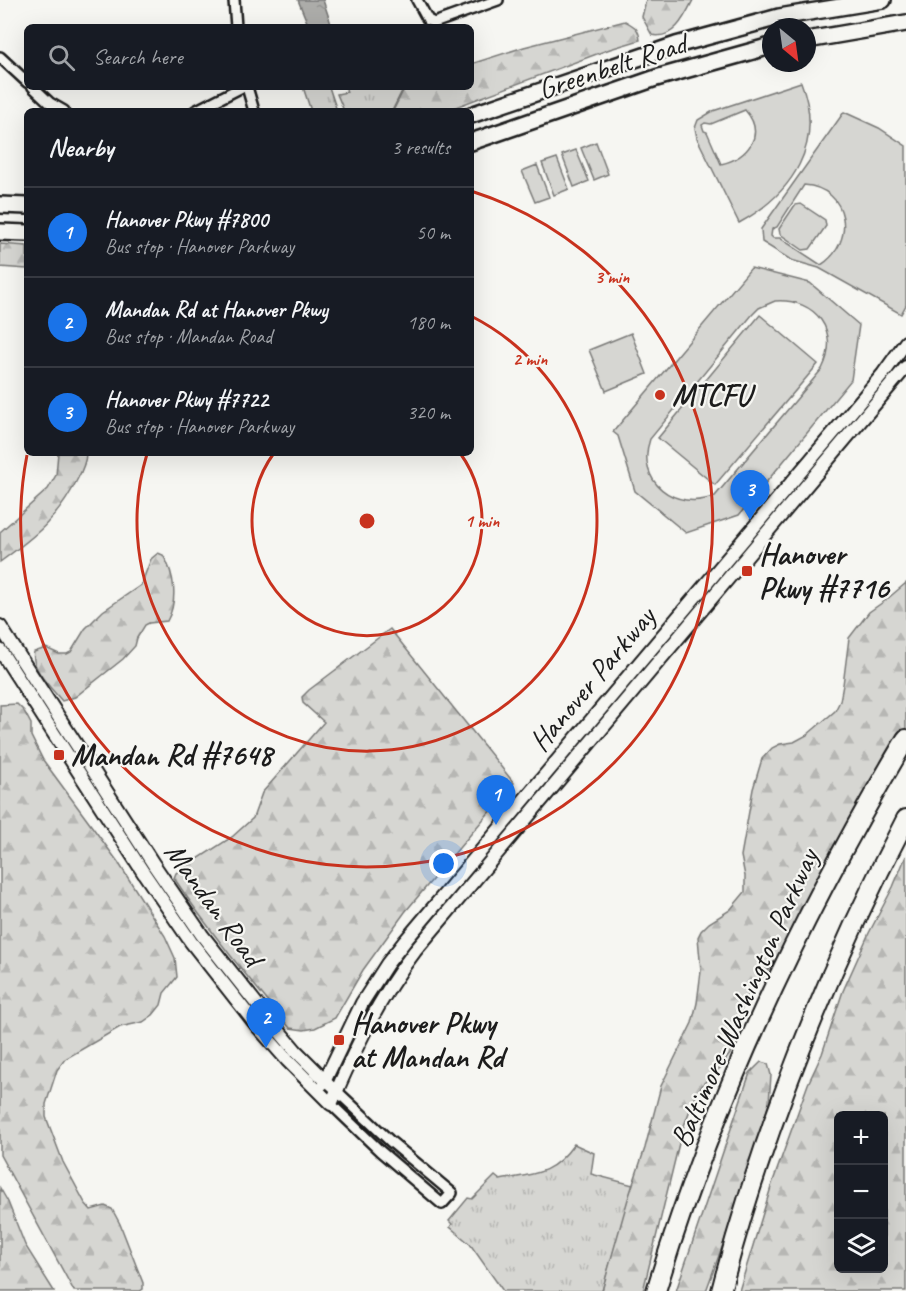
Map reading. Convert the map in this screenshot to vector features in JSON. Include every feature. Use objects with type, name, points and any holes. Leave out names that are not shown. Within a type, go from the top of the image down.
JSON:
[{"type":"highway","name":"Baltimore-Washington Parkway","points":[[656,1291],[723,1104],[766,1004],[823,887],[906,739]]},
{"type":"highway","points":[[721,1291],[747,1205],[801,1052],[843,951],[906,819]]},
{"type":"main road","name":"Greenbelt Road","points":[[474,114],[676,45],[779,17],[883,0]]},
{"type":"main road","points":[[816,38],[906,23]]},
{"type":"main road","name":"Greenbelt Road","points":[[474,141],[656,78],[762,49]]},
{"type":"main road","points":[[0,205],[24,206]]},
{"type":"main road","points":[[0,232],[24,233]]},
{"type":"street","points":[[234,0],[236,24]]},
{"type":"street","points":[[417,0],[428,20],[434,23],[498,0]]},
{"type":"street","points":[[0,57],[24,78]]},
{"type":"street","points":[[36,90],[59,108]]},
{"type":"street","points":[[201,108],[236,90]]},
{"type":"street","points":[[248,90],[253,108]]},
{"type":"street","name":"Hanover Parkway","points":[[319,1093],[362,1003],[405,940],[883,374],[906,342]]},
{"type":"street","name":"Hanover Parkway","points":[[331,1104],[373,1012],[398,973],[906,367]]},
{"type":"street","name":"Mandan Road","points":[[0,626],[141,845],[202,935],[296,1051],[420,1168],[452,1193],[442,1204],[388,1158],[319,1093],[257,1026],[191,942],[142,872],[0,650]]},
{"type":"green space","points":[[646,0],[693,0],[678,25],[667,34],[660,36],[652,35],[642,17]]},
{"type":"green space","points":[[625,21],[636,28],[640,40],[453,108],[394,108],[404,90],[474,90],[474,63],[524,47]]},
{"type":"green space","points":[[801,82],[807,105],[809,126],[806,146],[789,182],[758,211],[739,223],[697,138],[695,128],[698,120],[713,111]],"holes":[[[745,110],[754,128],[751,144],[739,157],[721,164],[702,125],[711,124]]]},
{"type":"green space","points":[[304,90],[330,90],[336,108],[310,108]]},
{"type":"green space","points":[[346,90],[402,90],[394,108],[343,108],[337,94],[347,92]]},
{"type":"green space","points":[[844,112],[879,128],[906,146],[906,305],[901,314],[819,268],[791,260],[762,242],[761,229]],"holes":[[[804,185],[819,188],[831,196],[839,206],[843,218],[840,243],[821,265],[780,238],[771,236],[772,229],[777,227]]]},
{"type":"green space","points":[[596,142],[608,174],[594,180],[581,148]]},
{"type":"green space","points":[[576,150],[589,181],[574,187],[562,155]]},
{"type":"green space","points":[[557,158],[569,189],[554,195],[542,163]]},
{"type":"green space","points":[[537,165],[549,197],[535,202],[522,171]]},
{"type":"green space","points":[[801,204],[825,220],[826,226],[810,249],[803,250],[780,234],[779,229],[795,205]]},
{"type":"green space","points":[[0,244],[24,246],[24,269],[0,267]]},
{"type":"green space","points":[[751,268],[810,283],[859,325],[851,380],[739,515],[686,533],[635,491],[618,436],[613,432]],"holes":[[[775,301],[790,302],[813,311],[826,330],[827,355],[822,369],[715,496],[700,500],[686,500],[662,490],[653,480],[648,468],[647,454],[650,439],[759,308]]]},
{"type":"green space","points":[[760,315],[818,364],[715,485],[658,438]]},
{"type":"green space","points":[[631,333],[647,374],[606,391],[589,350]]},
{"type":"green space","points":[[58,456],[85,456],[79,477],[62,506],[44,526],[0,562],[0,532],[48,489],[56,475]]},
{"type":"green space","points":[[158,553],[163,555],[167,563],[174,588],[173,605],[167,621],[145,625],[135,646],[123,659],[75,697],[62,701],[38,671],[34,652],[46,648],[59,654],[71,652],[85,629],[103,611],[141,585],[151,559]]},
{"type":"green space","points":[[906,583],[906,739],[804,924],[747,997],[737,1020],[730,1054],[720,1068],[703,1084],[693,1102],[682,1131],[643,1291],[602,1291],[661,1086],[692,1023],[701,971],[698,937],[709,923],[730,910],[745,892],[741,856],[753,789],[762,759],[772,748],[794,742],[807,735],[835,711],[840,701],[849,638],[869,612]]},
{"type":"green space","points":[[390,629],[514,783],[405,912],[363,970],[335,1018],[315,1028],[304,1030],[290,1028],[215,936],[174,878],[176,873],[232,837],[253,818],[262,793],[324,722],[303,703],[302,697]]},
{"type":"green space","points":[[17,704],[31,724],[31,736],[43,760],[118,862],[165,936],[175,958],[177,977],[164,993],[161,1005],[153,1015],[143,1022],[120,1027],[65,1059],[57,1070],[46,1104],[46,1117],[63,1162],[85,1203],[91,1210],[105,1206],[112,1209],[120,1224],[143,1283],[143,1289],[140,1291],[74,1291],[0,1155],[0,705]]},
{"type":"green space","points":[[906,856],[906,1291],[739,1291],[772,1184],[808,1084],[822,1054],[843,991]]},
{"type":"green space","points":[[761,1062],[768,1064],[771,1075],[769,1103],[706,1291],[676,1291],[750,1073]]},
{"type":"green space","points":[[574,1144],[594,1153],[591,1174],[633,1185],[602,1291],[503,1291],[470,1244],[450,1227],[452,1224],[449,1221],[468,1198],[472,1199],[495,1176],[500,1180],[542,1171],[558,1162]]},
{"type":"green space","points":[[0,1188],[25,1245],[54,1291],[0,1291]]},
{"type":"water","points":[[298,0],[323,0],[331,24],[308,24]]},
{"type":"place","name":"MTCFU","points":[[660,395]]},
{"type":"place","name":"Hanover Pkwy #7722","points":[[750,520]]},
{"type":"place","name":"Hanover Pkwy #7716","points":[[747,571]]},
{"type":"place","name":"Mandan Rd #7648","points":[[59,755]]},
{"type":"place","name":"Hanover Pkwy #7800","points":[[496,825]]},
{"type":"place","name":"Hanover Pkwy at Mandan Rd","points":[[339,1040]]},
{"type":"place","name":"Mandan Rd at Hanover Pkwy","points":[[266,1048]]}]
